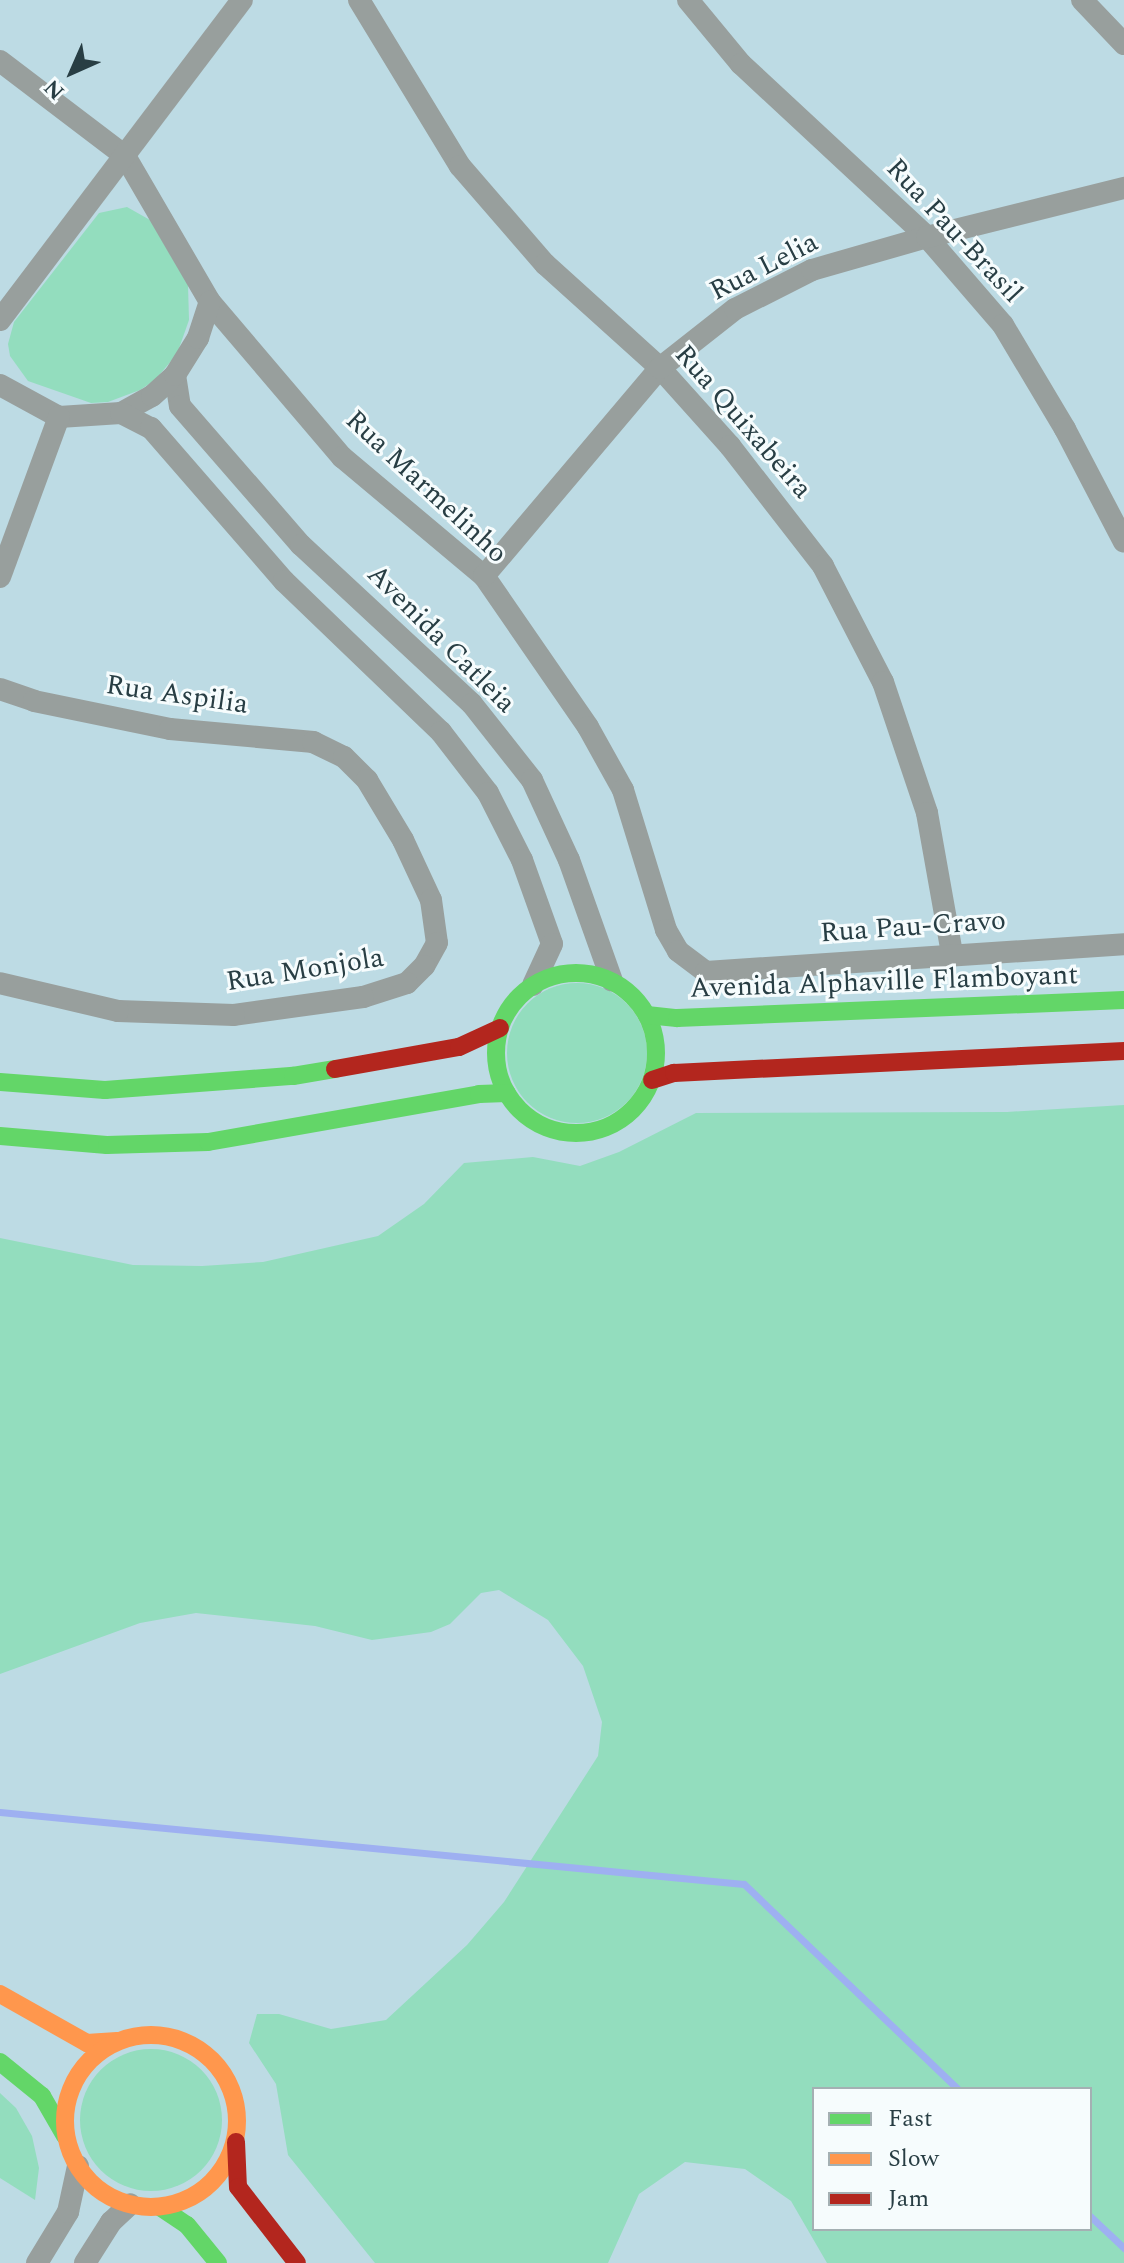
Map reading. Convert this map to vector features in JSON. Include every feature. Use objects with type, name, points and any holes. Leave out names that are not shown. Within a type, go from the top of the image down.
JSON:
[{"type":"street","points":[[0,320],[242,0]]},
{"type":"street","name":"Rua Quixabeira","points":[[359,0],[460,166],[545,264],[660,368],[730,446],[823,566],[883,682],[927,813],[952,954]]},
{"type":"street","name":"Rua Pau-Brasil","points":[[688,0],[741,64],[927,237],[1003,325],[1065,429],[1124,542]]},
{"type":"street","points":[[1082,0],[1124,44]]},
{"type":"street","name":"Rua Marmelinho","points":[[0,61],[125,156],[210,302],[342,457],[484,576],[602,752],[623,790],[666,930],[678,951],[706,972]]},
{"type":"street","name":"Rua Lelia","points":[[484,576],[660,368],[735,309],[812,270],[927,237],[1124,188]]},
{"type":"street","points":[[0,385],[59,417],[121,413],[152,396],[175,375],[198,338],[210,302]]},
{"type":"street","name":"Avenida Catleia","points":[[175,375],[180,406],[291,533],[472,704],[532,780],[569,860],[612,981]]},
{"type":"street","points":[[121,413],[151,428],[284,581],[441,732],[488,793],[522,860],[552,944],[533,985]]},
{"type":"street","points":[[0,577],[59,417]]},
{"type":"street","name":"Rua Aspilia","points":[[0,689],[34,701],[170,729],[313,742],[344,757]]},
{"type":"street","name":"Rua Monjola","points":[[0,983],[118,1011],[234,1015],[363,997],[407,983],[424,966],[437,943],[431,900],[403,840],[367,780],[344,757]]},
{"type":"street","name":"Rua Pau-Cravo","points":[[706,972],[1124,944]]},
{"type":"street","points":[[585,973],[612,981],[632,995],[647,1015],[656,1047],[652,1080],[640,1103],[621,1120],[597,1131],[571,1133],[546,1127],[524,1113],[507,1093],[497,1062],[500,1028],[519,997],[533,985],[558,974],[585,973]]},
{"type":"street","name":"Avenida Alphaville Flamboyant","points":[[647,1015],[677,1018],[1124,1000]]},
{"type":"street","points":[[0,1082],[105,1090],[293,1076],[459,1047],[500,1028]]},
{"type":"street","points":[[652,1080],[674,1073],[1124,1051]]},
{"type":"street","points":[[0,1136],[107,1145],[208,1142],[479,1094],[507,1093]]},
{"type":"street","points":[[0,1994],[60,2031],[87,2043],[117,2041],[143,2034],[170,2036],[195,2046],[216,2064],[231,2086],[238,2113],[238,2187],[297,2263]]},
{"type":"street","points":[[66,2138],[65,2108],[74,2080],[92,2056],[117,2041]]},
{"type":"street","points":[[0,2062],[42,2096],[78,2166],[92,2183],[130,2204],[160,2207],[186,2200],[209,2186],[226,2165],[236,2140]]},
{"type":"street","points":[[37,2263],[68,2212],[78,2166]]},
{"type":"street","points":[[85,2263],[111,2222],[130,2204]]},
{"type":"street","points":[[160,2207],[187,2225],[218,2263]]},
{"type":"green space","points":[[127,207],[150,220],[188,285],[189,320],[177,354],[155,380],[140,390],[108,402],[91,403],[28,381],[10,356],[8,344],[14,322],[99,213]]},
{"type":"green space","points":[[577,983],[604,988],[626,1004],[642,1026],[647,1053],[642,1080],[626,1102],[604,1118],[577,1123],[550,1118],[528,1102],[512,1080],[507,1053],[512,1026],[528,1004],[550,988]]},
{"type":"green space","points":[[1124,1105],[1124,2263],[827,2263],[791,2201],[745,2169],[685,2162],[639,2194],[608,2263],[375,2263],[288,2155],[276,2084],[249,2043],[257,2014],[279,2014],[331,2029],[386,2020],[467,1945],[504,1902],[598,1756],[602,1722],[583,1666],[548,1620],[499,1590],[481,1593],[450,1624],[431,1632],[372,1640],[315,1626],[196,1613],[140,1623],[0,1674],[0,1238],[133,1265],[202,1266],[263,1262],[378,1236],[424,1204],[464,1163],[533,1157],[580,1166],[619,1152],[696,1113],[1007,1112]]},
{"type":"green space","points":[[151,2049],[178,2054],[201,2070],[217,2093],[222,2120],[217,2147],[201,2170],[178,2186],[151,2191],[124,2186],[101,2170],[85,2147],[80,2120],[85,2093],[101,2070],[124,2054]]},
{"type":"green space","points":[[0,2093],[16,2108],[32,2136],[39,2168],[35,2200],[0,2178]]},
{"type":"waterway","points":[[0,1812],[744,1884],[956,2087]]},
{"type":"waterway","points":[[1092,2218],[1124,2248]]},
{"type":"traffic: fast","points":[[576,973],[607,979],[632,997],[650,1022],[656,1053],[650,1084],[632,1109],[607,1127],[576,1133],[545,1127],[520,1109],[502,1084],[496,1053],[502,1022],[520,997],[545,979],[576,973]]},
{"type":"traffic: fast","points":[[647,1015],[677,1018],[1124,1000]]},
{"type":"traffic: fast","points":[[0,1082],[105,1090],[293,1076],[335,1069]]},
{"type":"traffic: fast","points":[[0,1136],[107,1145],[208,1142],[479,1094],[507,1093]]},
{"type":"traffic: fast","points":[[0,2062],[42,2096],[65,2136]]},
{"type":"traffic: fast","points":[[160,2207],[187,2225],[218,2263]]},
{"type":"traffic: slow","points":[[0,1994],[87,2043],[117,2041]]},
{"type":"traffic: slow","points":[[151,2035],[184,2041],[212,2060],[231,2088],[237,2121],[231,2154],[212,2182],[184,2201],[151,2207],[118,2201],[90,2182],[71,2154],[65,2121],[71,2088],[90,2060],[118,2041],[151,2035]]},
{"type":"traffic: jam","points":[[335,1069],[459,1047],[500,1028]]},
{"type":"traffic: jam","points":[[652,1080],[674,1073],[1124,1051]]},
{"type":"traffic: jam","points":[[236,2142],[238,2187],[297,2263]]}]
